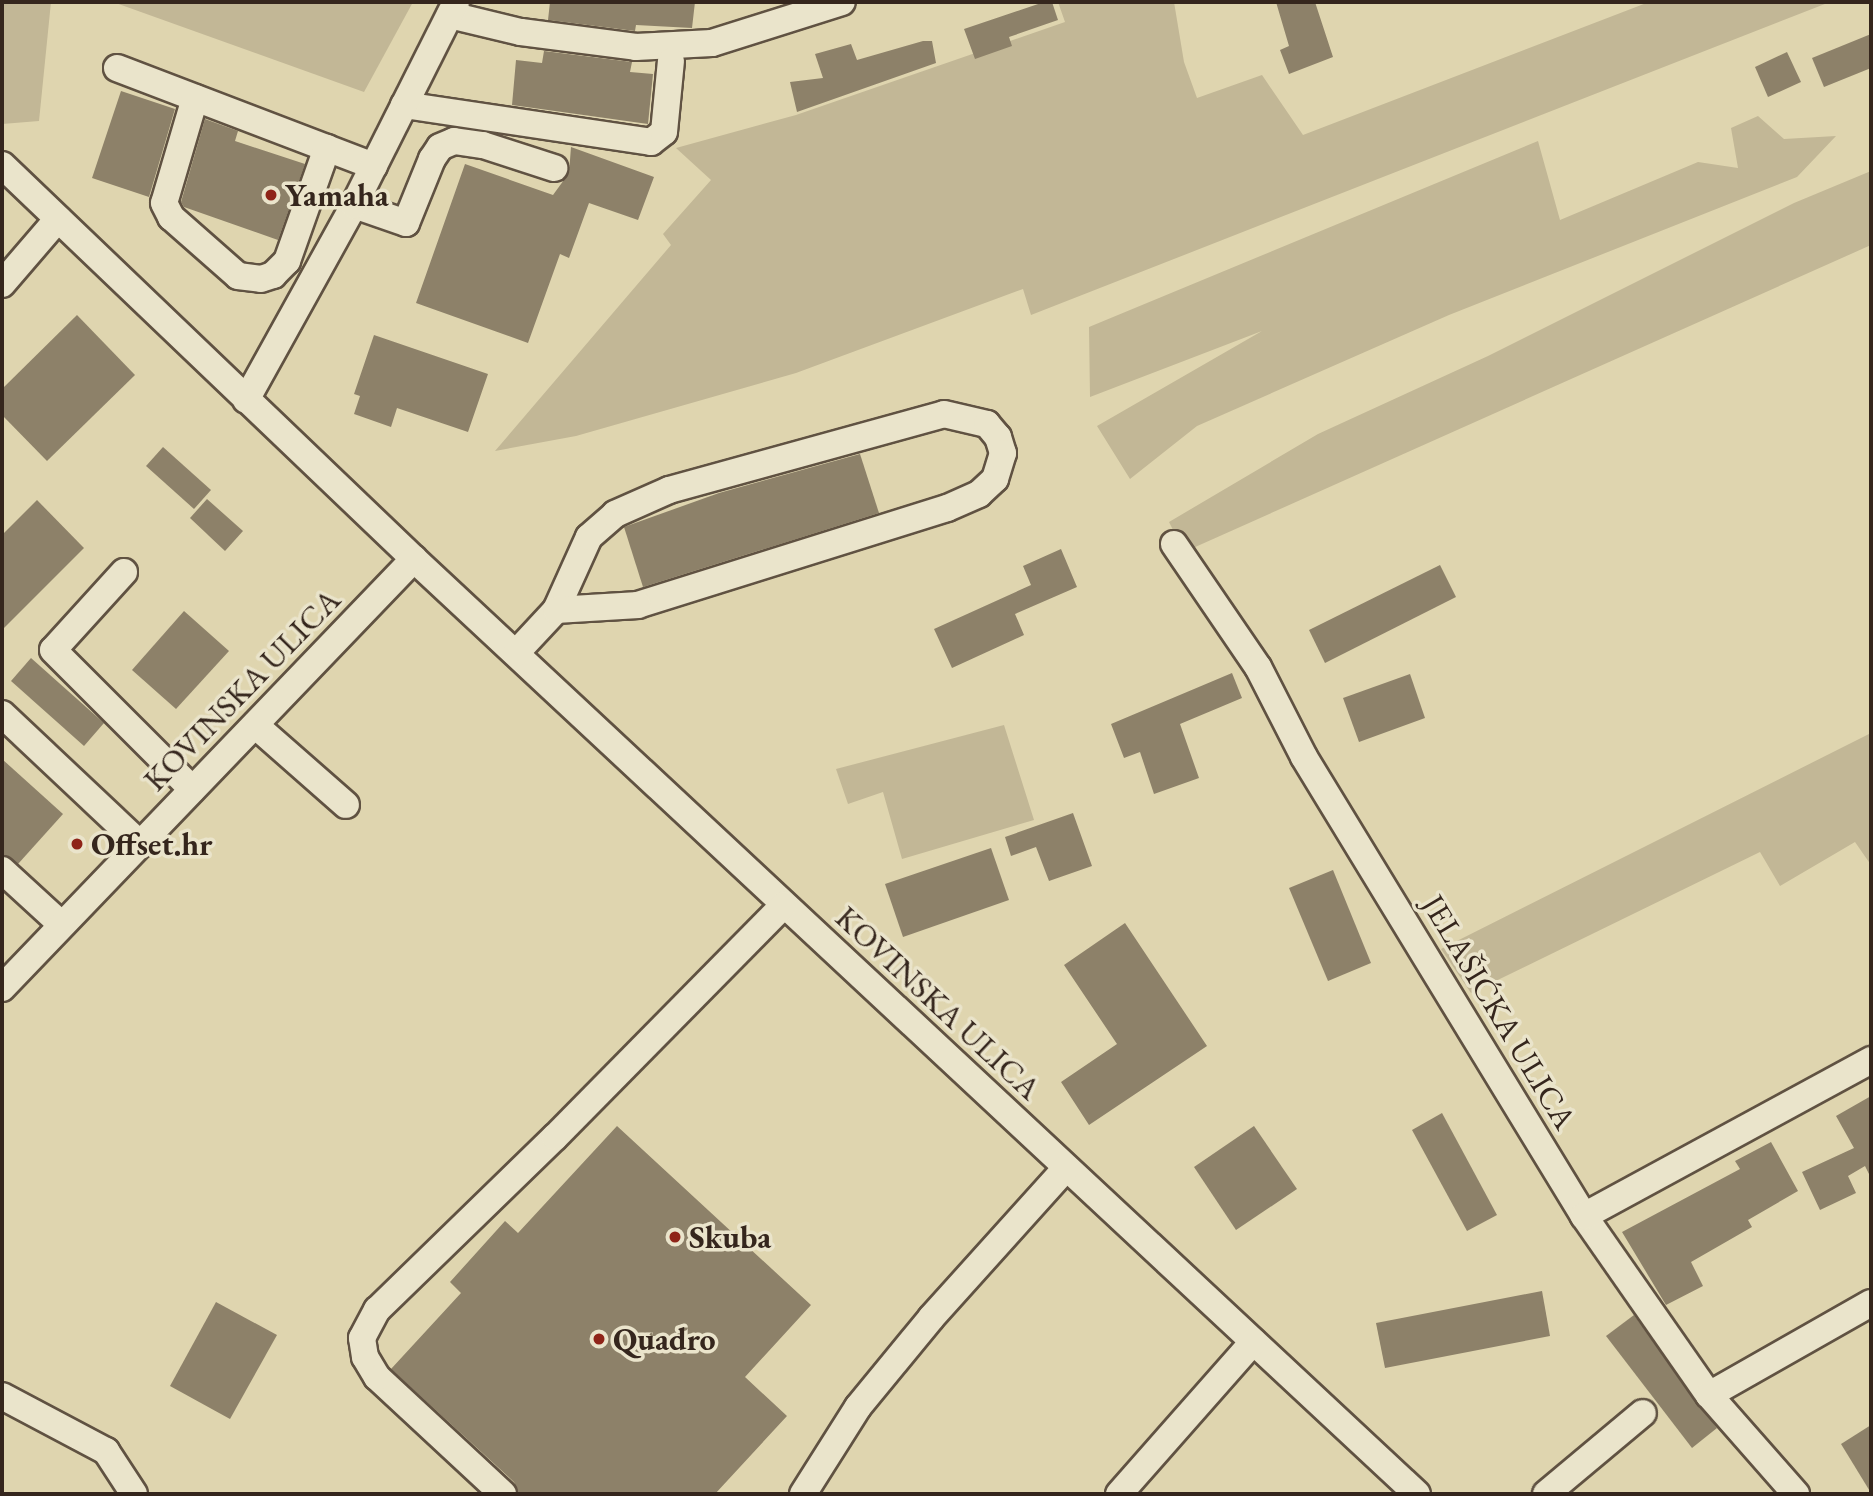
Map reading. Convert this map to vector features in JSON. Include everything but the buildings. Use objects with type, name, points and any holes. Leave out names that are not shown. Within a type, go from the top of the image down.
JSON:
[{"type":"street","points":[[246,400],[354,205],[453,9],[521,32],[636,47],[712,43],[842,2]]},
{"type":"street","points":[[404,105],[651,142],[664,132],[671,61]]},
{"type":"street","points":[[117,68],[373,166]]},
{"type":"street","points":[[195,98],[164,202],[171,217],[239,276],[261,279],[273,275],[287,261],[327,148]]},
{"type":"street","points":[[354,205],[406,223],[432,159],[440,147],[454,141],[475,142],[554,168]]},
{"type":"street","name":"KOVINSKA ULICA","points":[[2,165],[414,559],[1417,1494]]},
{"type":"street","points":[[2,284],[58,219]]},
{"type":"street","points":[[516,653],[556,610],[589,537],[615,514],[669,490],[944,414],[987,424],[998,437],[1003,453],[995,479],[979,494],[947,508],[638,605],[556,610]]},
{"type":"street","name":"JELAŠIĆKA ULICA","points":[[1174,544],[1258,667],[1304,757],[1584,1216],[1709,1395],[1796,1494]]},
{"type":"street","name":"KOVINSKA ULICA","points":[[2,988],[414,559]]},
{"type":"street","points":[[124,572],[53,650],[192,789]]},
{"type":"street","points":[[2,714],[139,844]]},
{"type":"street","points":[[255,725],[346,805]]},
{"type":"street","points":[[2,870],[62,925]]},
{"type":"street","points":[[503,1494],[377,1377],[365,1357],[362,1338],[377,1310],[555,1137],[784,905]]},
{"type":"street","points":[[1584,1216],[1871,1060]]},
{"type":"street","points":[[803,1494],[866,1398],[930,1318],[1066,1168]]},
{"type":"street","points":[[1709,1395],[1871,1303]]},
{"type":"street","points":[[1119,1494],[1253,1342]]},
{"type":"street","points":[[2,1396],[106,1451],[134,1494]]},
{"type":"street","points":[[1546,1494],[1643,1413]]},
{"type":"shaded area","points":[[2,2],[51,2],[39,121],[2,124]]},
{"type":"shaded area","points":[[113,2],[413,2],[364,92]]},
{"type":"shaded area","points":[[1058,2],[1174,2],[1184,62],[1197,98],[1262,75],[1303,135],[1649,2],[1830,2],[1031,315],[1023,289],[796,373],[576,436],[495,451],[671,245],[663,234],[711,180],[676,148],[796,115],[1065,22]]},
{"type":"shaded area","points":[[1758,116],[1784,139],[1836,136],[1797,177],[1449,315],[1197,426],[1130,479],[1097,426],[1262,331],[1090,397],[1089,327],[1538,141],[1560,220],[1698,162],[1738,168],[1731,128]]},
{"type":"shaded area","points":[[1871,171],[1871,245],[1184,552],[1169,522],[1318,434],[1488,356],[1794,203]]},
{"type":"shaded area","points":[[1004,725],[1034,820],[902,859],[883,792],[848,804],[836,769]]},
{"type":"shaded area","points":[[1871,733],[1871,865],[1855,842],[1780,886],[1760,852],[1471,993],[1441,949]]},
{"type":"place","name":"Yamaha","points":[[271,195]]},
{"type":"place","name":"Offset.hr","points":[[77,844]]},
{"type":"place","name":"Skuba","points":[[675,1237]]},
{"type":"place","name":"Quadro","points":[[599,1339]]}]
